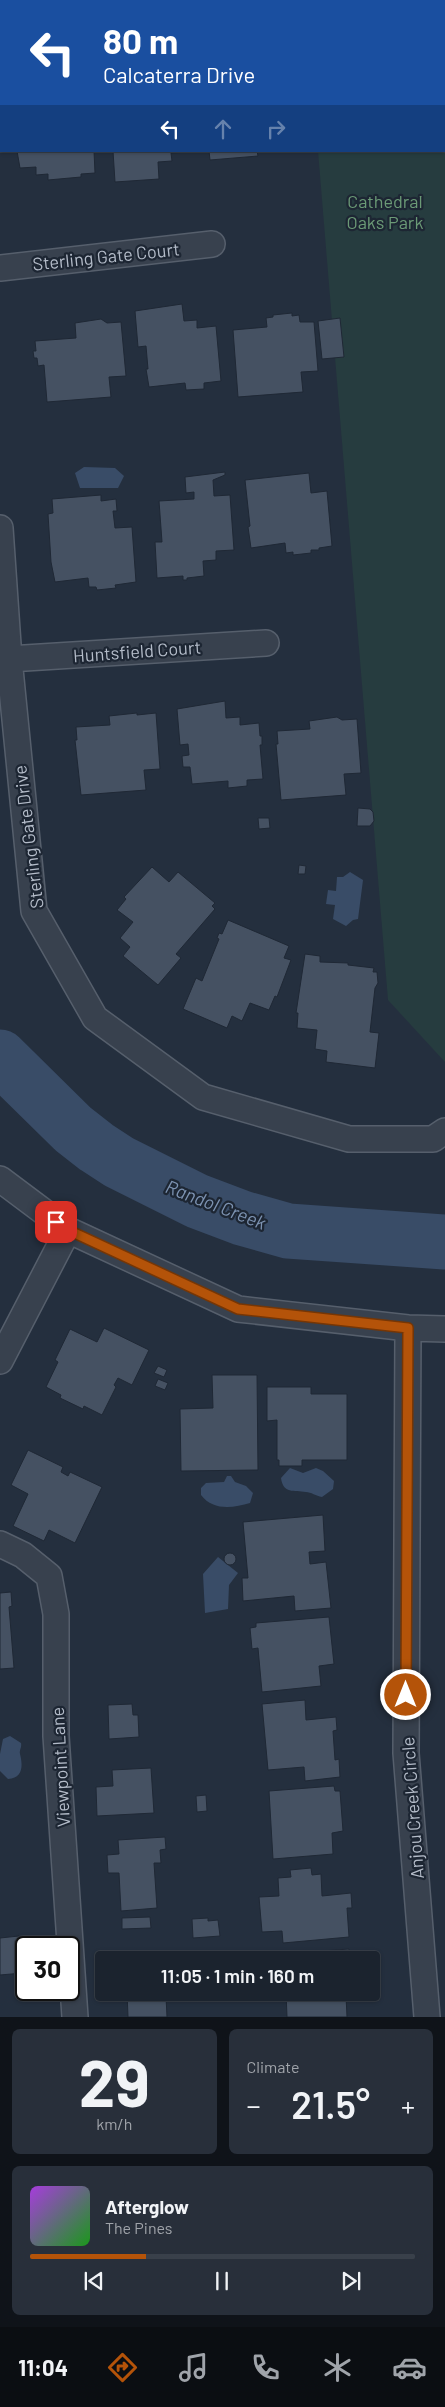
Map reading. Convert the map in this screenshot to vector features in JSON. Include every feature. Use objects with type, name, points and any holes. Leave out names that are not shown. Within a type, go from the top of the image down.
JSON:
[{"type":"street","name":"Sterling Gate Court","points":[[0,268],[212,244]]},
{"type":"street","name":"Sterling Gate Drive","points":[[0,528],[9,659],[34,911],[95,1018],[203,1097],[348,1139],[433,1139],[445,1131]]},
{"type":"street","name":"Huntsfield Court","points":[[9,659],[266,643]]},
{"type":"street","points":[[0,1179],[68,1230],[238,1309],[408,1328],[445,1329]]},
{"type":"street","points":[[0,1361],[68,1230]]},
{"type":"street","name":"Anjou Creek Circle","points":[[408,1328],[406,1753],[427,2017]]},
{"type":"street","name":"Viewpoint Lane","points":[[0,1544],[23,1555],[49,1576],[56,1614],[56,1736],[75,2017]]},
{"type":"green space","name":"Cathedral Oaks Park","points":[[318,152],[445,152],[445,1062],[388,1000]]},
{"type":"water","points":[[84,467],[115,468],[124,476],[118,488],[80,488],[75,473]]},
{"type":"water","points":[[350,872],[363,880],[358,919],[353,920],[346,926],[333,919],[335,905],[326,904],[328,890],[336,891],[337,877],[343,877]]},
{"type":"water","points":[[290,1468],[303,1473],[316,1468],[323,1471],[334,1481],[333,1489],[322,1497],[308,1492],[287,1489],[284,1487],[281,1478]]},
{"type":"water","points":[[227,1476],[231,1476],[235,1482],[246,1486],[253,1493],[250,1503],[230,1507],[217,1506],[211,1504],[201,1495],[201,1488],[206,1483],[224,1482]]},
{"type":"water","points":[[218,1557],[238,1573],[229,1585],[228,1609],[205,1613],[203,1574]]},
{"type":"water","points":[[10,1736],[21,1743],[22,1763],[19,1774],[8,1779],[0,1771],[0,1754],[3,1739]]},
{"type":"building","points":[[17,152],[94,152],[95,173],[81,174],[81,177],[48,180],[48,174],[36,175],[36,167],[20,168]]},
{"type":"building","points":[[113,152],[190,152],[171,153],[172,161],[158,162],[159,179],[115,182]]},
{"type":"building","points":[[209,152],[257,152],[258,156],[210,160]]},
{"type":"building","points":[[182,304],[184,321],[197,320],[197,328],[216,326],[221,381],[204,383],[204,389],[186,390],[185,383],[149,387],[146,369],[148,369],[146,346],[138,347],[135,311]]},
{"type":"building","points":[[292,313],[292,316],[299,315],[300,322],[314,322],[318,371],[301,372],[303,392],[238,397],[233,330],[267,327],[266,318],[273,317],[273,315]]},
{"type":"building","points":[[340,318],[344,357],[322,359],[318,321]]},
{"type":"building","points":[[101,319],[107,323],[121,322],[126,376],[109,377],[111,397],[47,402],[44,365],[38,366],[37,358],[34,358],[33,351],[36,351],[35,341],[76,338],[75,323]]},
{"type":"building","points":[[225,472],[225,475],[213,480],[214,496],[230,495],[234,550],[216,551],[216,560],[203,561],[204,576],[187,578],[187,580],[183,580],[183,576],[157,578],[155,542],[162,542],[159,501],[194,499],[194,492],[186,493],[185,477]]},
{"type":"building","points":[[309,473],[311,493],[327,491],[332,546],[311,550],[311,553],[293,555],[293,552],[286,553],[285,543],[251,548],[245,480]]},
{"type":"building","points":[[101,495],[101,501],[116,499],[117,511],[113,511],[115,528],[132,527],[136,582],[115,585],[116,588],[97,590],[96,587],[89,587],[88,578],[55,582],[51,562],[48,514],[53,513],[52,499]]},
{"type":"building","points":[[225,701],[226,718],[240,717],[240,725],[259,723],[260,736],[262,736],[262,745],[260,745],[263,779],[247,780],[247,786],[228,788],[228,781],[192,784],[190,767],[183,767],[182,756],[189,755],[188,744],[180,745],[177,709]]},
{"type":"building","points":[[137,713],[137,715],[156,713],[160,769],[144,770],[146,790],[81,795],[75,740],[77,740],[76,727],[110,725],[109,716]]},
{"type":"building","points":[[337,717],[342,720],[357,719],[361,773],[344,774],[346,795],[281,800],[276,744],[278,744],[277,731],[310,729],[309,721]]},
{"type":"building","points":[[358,808],[370,809],[373,812],[374,821],[370,826],[357,826]]},
{"type":"building","points":[[258,818],[269,818],[270,828],[259,829]]},
{"type":"building","points":[[299,865],[306,866],[305,874],[298,874]]},
{"type":"building","points":[[152,867],[169,882],[178,872],[215,903],[212,906],[215,909],[176,954],[181,958],[158,985],[123,956],[130,947],[120,938],[133,922],[117,910],[126,899],[124,897]]},
{"type":"building","points":[[228,920],[289,946],[284,958],[291,960],[277,997],[275,996],[269,1010],[250,1003],[242,1021],[232,1016],[227,1028],[183,1009],[196,978],[202,981],[219,939],[217,938],[219,933],[222,934]]},
{"type":"building","points":[[305,954],[320,956],[320,962],[348,963],[348,965],[374,968],[373,972],[377,972],[378,983],[375,988],[370,1032],[379,1033],[375,1068],[326,1062],[327,1051],[315,1049],[317,1030],[297,1028],[298,1013],[296,1013]]},
{"type":"building","points":[[104,1328],[149,1350],[132,1385],[118,1378],[114,1385],[116,1387],[102,1415],[84,1406],[83,1409],[60,1398],[61,1395],[46,1387],[58,1362],[55,1360],[70,1329],[97,1342]]},
{"type":"building","points":[[158,1366],[167,1370],[164,1377],[154,1373]]},
{"type":"building","points":[[212,1375],[257,1375],[258,1470],[181,1471],[180,1409],[213,1408]]},
{"type":"building","points":[[158,1379],[168,1383],[165,1390],[155,1386]]},
{"type":"building","points":[[267,1387],[311,1387],[311,1394],[347,1394],[347,1460],[302,1460],[302,1466],[279,1466],[279,1460],[277,1460],[277,1420],[267,1421]]},
{"type":"building","points":[[28,1450],[63,1467],[61,1472],[68,1476],[70,1472],[102,1487],[75,1543],[49,1530],[44,1541],[13,1526],[28,1494],[11,1485]]},
{"type":"building","points":[[323,1515],[325,1551],[309,1552],[310,1564],[326,1562],[331,1608],[295,1611],[294,1596],[243,1601],[242,1578],[248,1578],[243,1522]]},
{"type":"building","points":[[228,1553],[232,1553],[236,1559],[232,1565],[228,1565],[224,1561],[224,1557]]},
{"type":"building","points":[[11,1592],[12,1606],[9,1607],[14,1668],[0,1669],[0,1593]]},
{"type":"building","points":[[329,1617],[334,1664],[319,1666],[321,1686],[262,1692],[258,1648],[252,1649],[250,1628],[256,1627],[256,1623]]},
{"type":"building","points":[[305,1700],[306,1720],[336,1717],[337,1730],[333,1731],[335,1760],[339,1759],[340,1777],[305,1781],[304,1767],[268,1770],[262,1704]]},
{"type":"building","points":[[132,1704],[133,1715],[138,1715],[139,1737],[109,1739],[108,1705]]},
{"type":"building","points":[[151,1768],[154,1813],[97,1816],[96,1787],[113,1786],[112,1770]]},
{"type":"building","points":[[334,1786],[335,1791],[340,1791],[343,1831],[332,1833],[333,1854],[273,1859],[269,1791]]},
{"type":"building","points":[[206,1795],[207,1811],[197,1812],[196,1796]]},
{"type":"building","points":[[165,1837],[166,1849],[160,1850],[161,1863],[154,1863],[157,1908],[121,1911],[119,1873],[108,1873],[107,1855],[119,1854],[118,1840]]},
{"type":"building","points":[[311,1868],[312,1875],[321,1874],[322,1896],[351,1893],[352,1908],[347,1908],[349,1937],[283,1943],[282,1931],[262,1932],[259,1897],[279,1896],[278,1878],[291,1877],[290,1870]]},
{"type":"building","points":[[150,1917],[151,1928],[122,1929],[122,1918]]},
{"type":"building","points":[[208,1918],[208,1921],[218,1920],[220,1936],[193,1938],[192,1919]]},
{"type":"building","points":[[15,1936],[15,1974],[0,1975],[0,1938]]},
{"type":"building","points":[[349,1949],[349,1951],[323,1951]]},
{"type":"building","points":[[127,2001],[166,2001],[167,2017],[128,2017]]},
{"type":"building","points":[[286,2001],[346,2001],[347,2017],[287,2017]]},
{"type":"waterway","name":"Randol Creek","points":[[0,1057],[73,1129],[96,1147],[119,1162],[197,1201],[242,1218],[288,1231],[445,1242]]},
{"type":"route","points":[[56,1222],[68,1230],[238,1309],[408,1328],[406,1695]]}]
